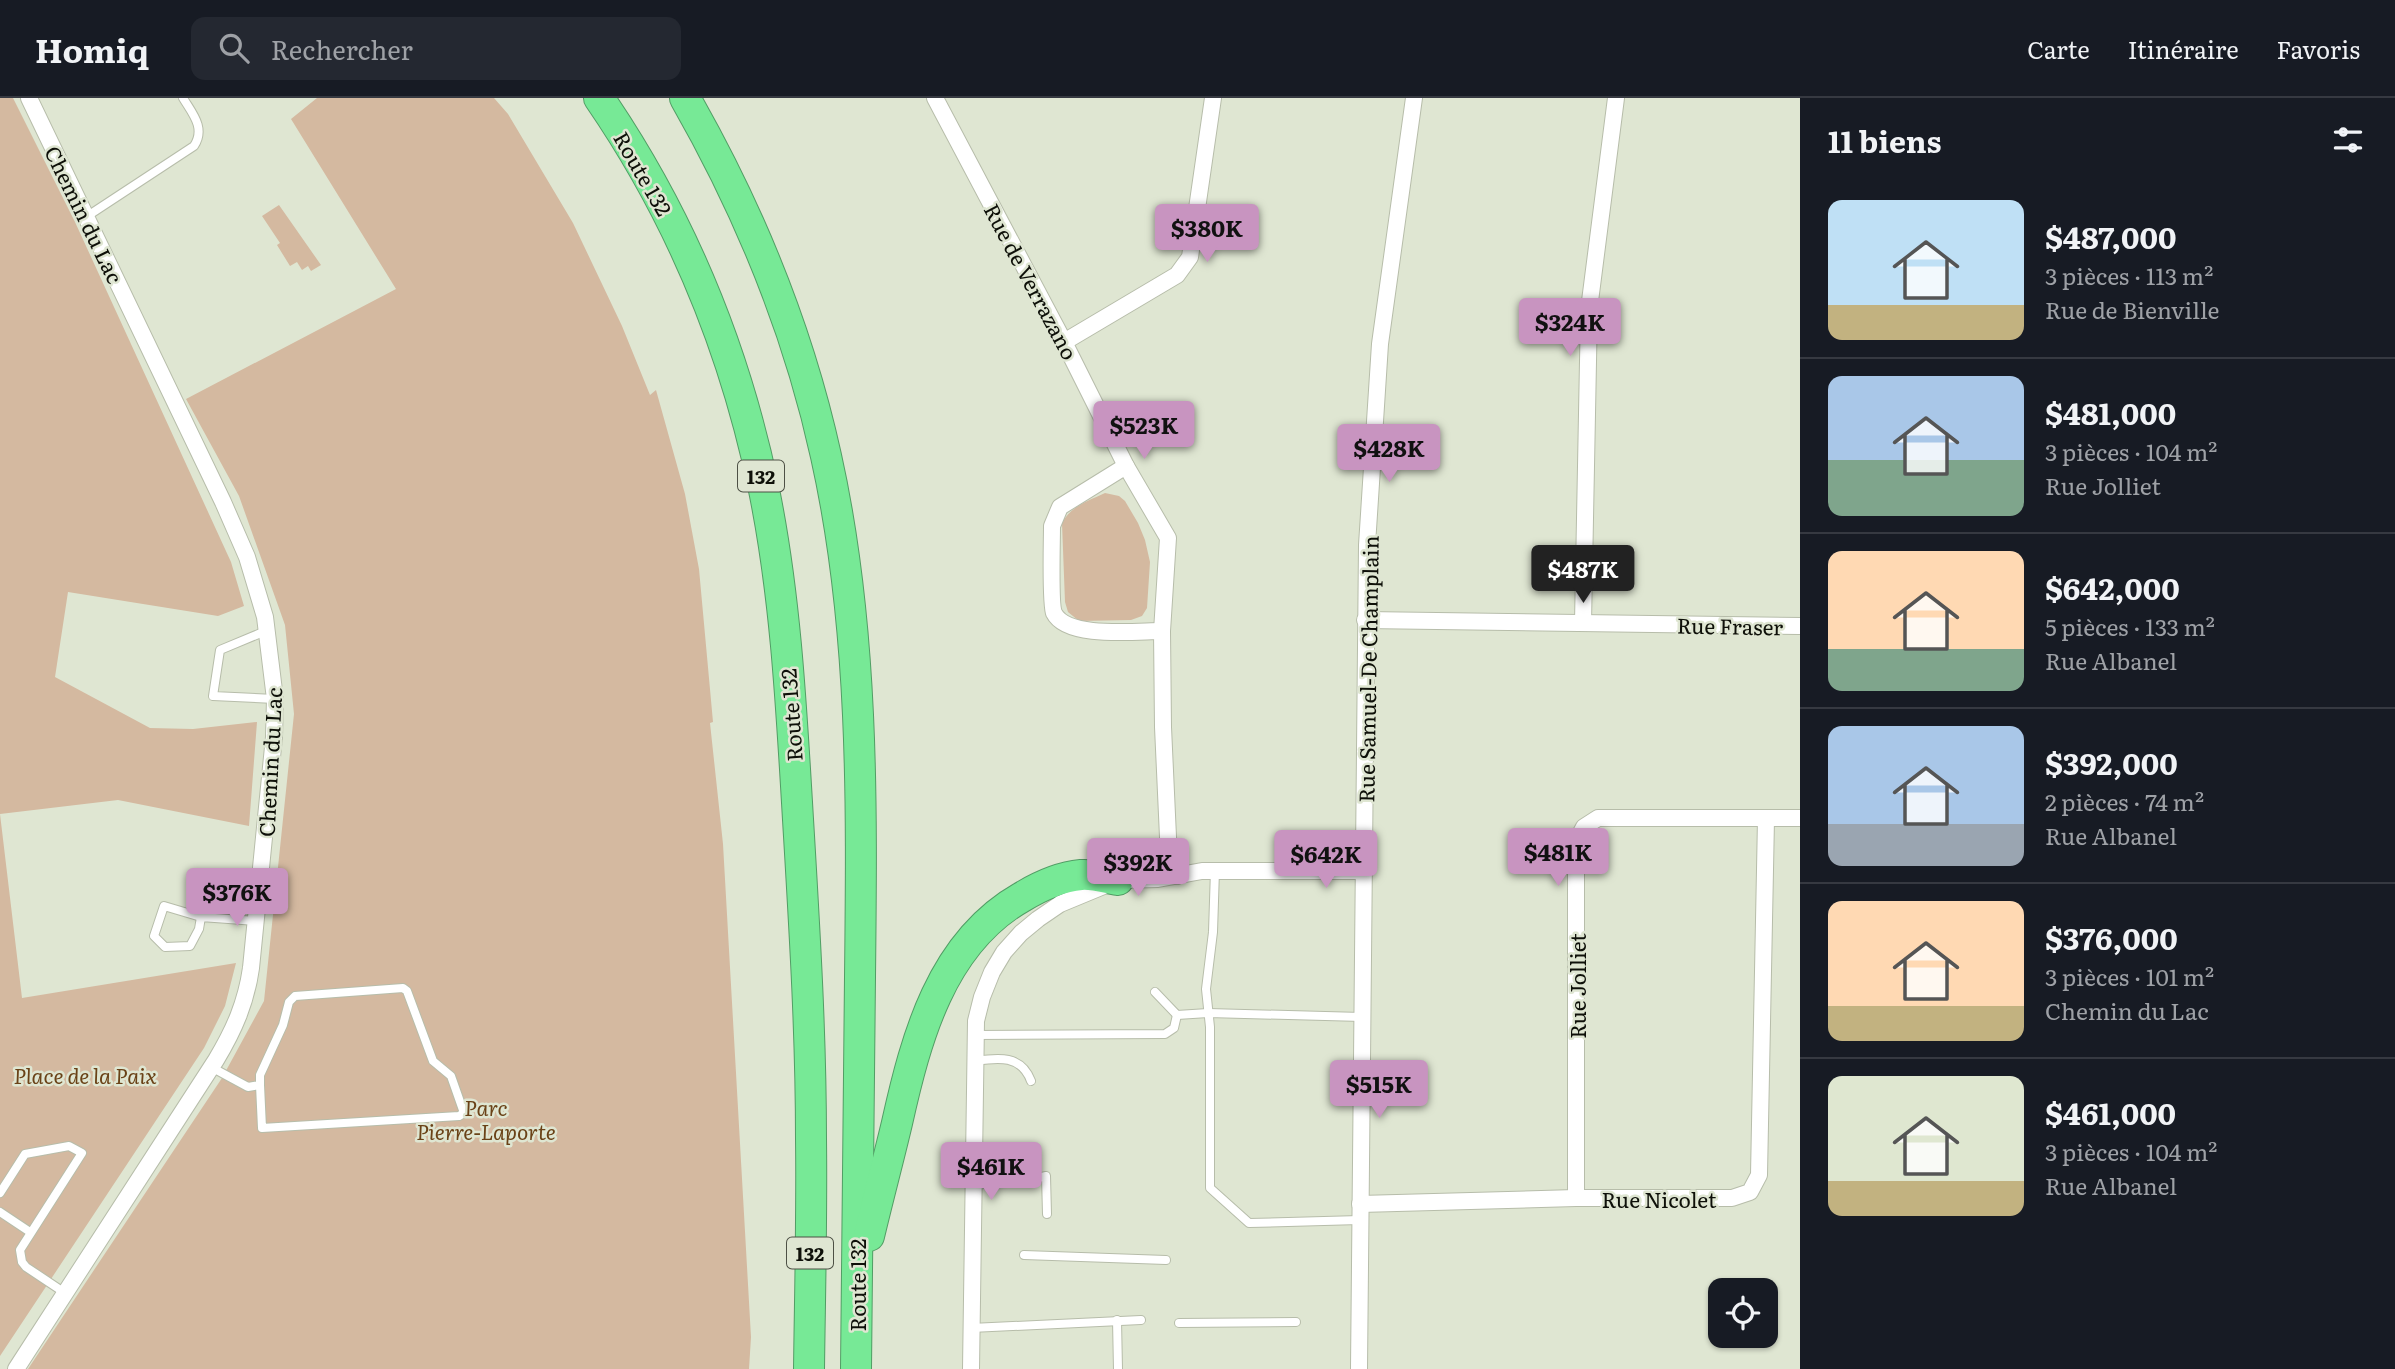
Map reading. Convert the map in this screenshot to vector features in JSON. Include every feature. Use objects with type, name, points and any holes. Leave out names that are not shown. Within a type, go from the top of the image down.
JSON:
[{"type":"highway","name":"Route 132","points":[[599,98],[657,191],[702,288],[741,398],[769,514],[786,657],[805,954],[811,1138],[809,1369]]},
{"type":"highway","name":"Route 132","points":[[685,98],[739,199],[784,311],[815,412],[841,541],[854,653],[860,821],[856,1369]]},
{"type":"highway","points":[[857,1284],[913,1054],[932,1005],[953,964],[970,940],[987,923],[1003,909],[1040,887],[1084,874],[1118,880]]},
{"type":"street","name":"Chemin du Lac","points":[[16,1369],[234,1030],[246,998],[256,921],[272,763],[275,699],[268,630],[242,544],[29,98]]},
{"type":"street","name":"Rue de Verrazano","points":[[935,98],[1126,466],[1168,538],[1162,631],[1163,727],[1169,859],[1177,876]]},
{"type":"street","points":[[1064,342],[1177,275],[1189,257],[1213,98]]},
{"type":"street","name":"Rue Samuel-De Champlain","points":[[1359,1369],[1367,545],[1380,344],[1414,98]]},
{"type":"street","points":[[1583,623],[1589,309],[1616,98]]},
{"type":"street","points":[[1126,466],[1060,507],[1054,516],[1053,611],[1061,623],[1077,630],[1162,631]]},
{"type":"street","name":"Rue Fraser","points":[[1365,620],[1800,626]]},
{"type":"street","name":"Rue Jolliet","points":[[1576,1198],[1576,842],[1584,827],[1598,818],[1800,818]]},
{"type":"street","name":"Rue Nicolet","points":[[1360,1212],[1576,1198],[1732,1198],[1750,1192],[1759,1175],[1766,819]]},
{"type":"street","points":[[971,1369],[975,1035],[986,985],[1014,939],[1060,904],[1118,880],[1157,879],[1215,870],[1365,871]]},
{"type":"lane","points":[[86,217],[194,146],[198,140],[199,123],[183,98]]},
{"type":"lane","points":[[268,630],[220,650],[213,696],[275,699]]},
{"type":"lane","points":[[1215,870],[1213,932],[1206,974],[1210,1188],[1249,1223],[1360,1212]]},
{"type":"lane","points":[[201,916],[199,929],[190,946],[165,947],[154,936],[164,906],[201,916],[256,921]]},
{"type":"lane","points":[[403,988],[407,991],[433,1061],[451,1076],[464,1113],[459,1116],[262,1128],[260,1085],[260,1075],[283,1025],[289,1002],[295,996],[403,988]]},
{"type":"lane","points":[[1155,992],[1177,1014],[1362,1017]]},
{"type":"lane","points":[[975,1035],[1165,1034],[1174,1028],[1177,1014]]},
{"type":"lane","points":[[974,1060],[1007,1058],[1027,1071],[1031,1081]]},
{"type":"lane","points":[[211,1067],[248,1087],[260,1085]]},
{"type":"lane","points":[[0,1193],[25,1154],[69,1146],[82,1153],[20,1250],[22,1262],[65,1293]]},
{"type":"lane","points":[[973,1185],[1046,1176],[1047,1214]]},
{"type":"lane","points":[[0,1212],[30,1232]]},
{"type":"lane","points":[[1024,1255],[1166,1260]]},
{"type":"lane","points":[[1117,1320],[1118,1369]]},
{"type":"lane","points":[[971,1328],[1141,1320]]},
{"type":"lane","points":[[1179,1323],[1296,1322]]},
{"type":"green space","points":[[0,98],[13,98],[75,222],[231,562],[244,606],[218,616],[68,592],[55,677],[150,728],[193,729],[257,722],[249,826],[118,800],[0,814]]},
{"type":"green space","name":"Parc Pierre-Laporte","points":[[317,98],[494,98],[508,114],[573,223],[622,326],[650,395],[656,390],[685,494],[699,569],[713,722],[710,723],[723,844],[751,1337],[749,1369],[28,1369],[222,1078],[264,1001],[294,714],[285,625],[239,496],[186,399],[396,289],[291,119]]},
{"type":"green space","points":[[279,205],[321,265],[311,271],[308,266],[302,270],[297,262],[290,266],[277,245],[280,243],[262,216]]},
{"type":"green space","points":[[1105,493],[1119,496],[1125,501],[1145,540],[1150,562],[1147,608],[1142,616],[1131,620],[1079,621],[1068,612],[1065,602],[1062,523],[1075,508]]},
{"type":"green space","name":"Place de la Paix","points":[[0,814],[22,998],[236,963],[225,1006],[204,1048],[0,1356]]}]
